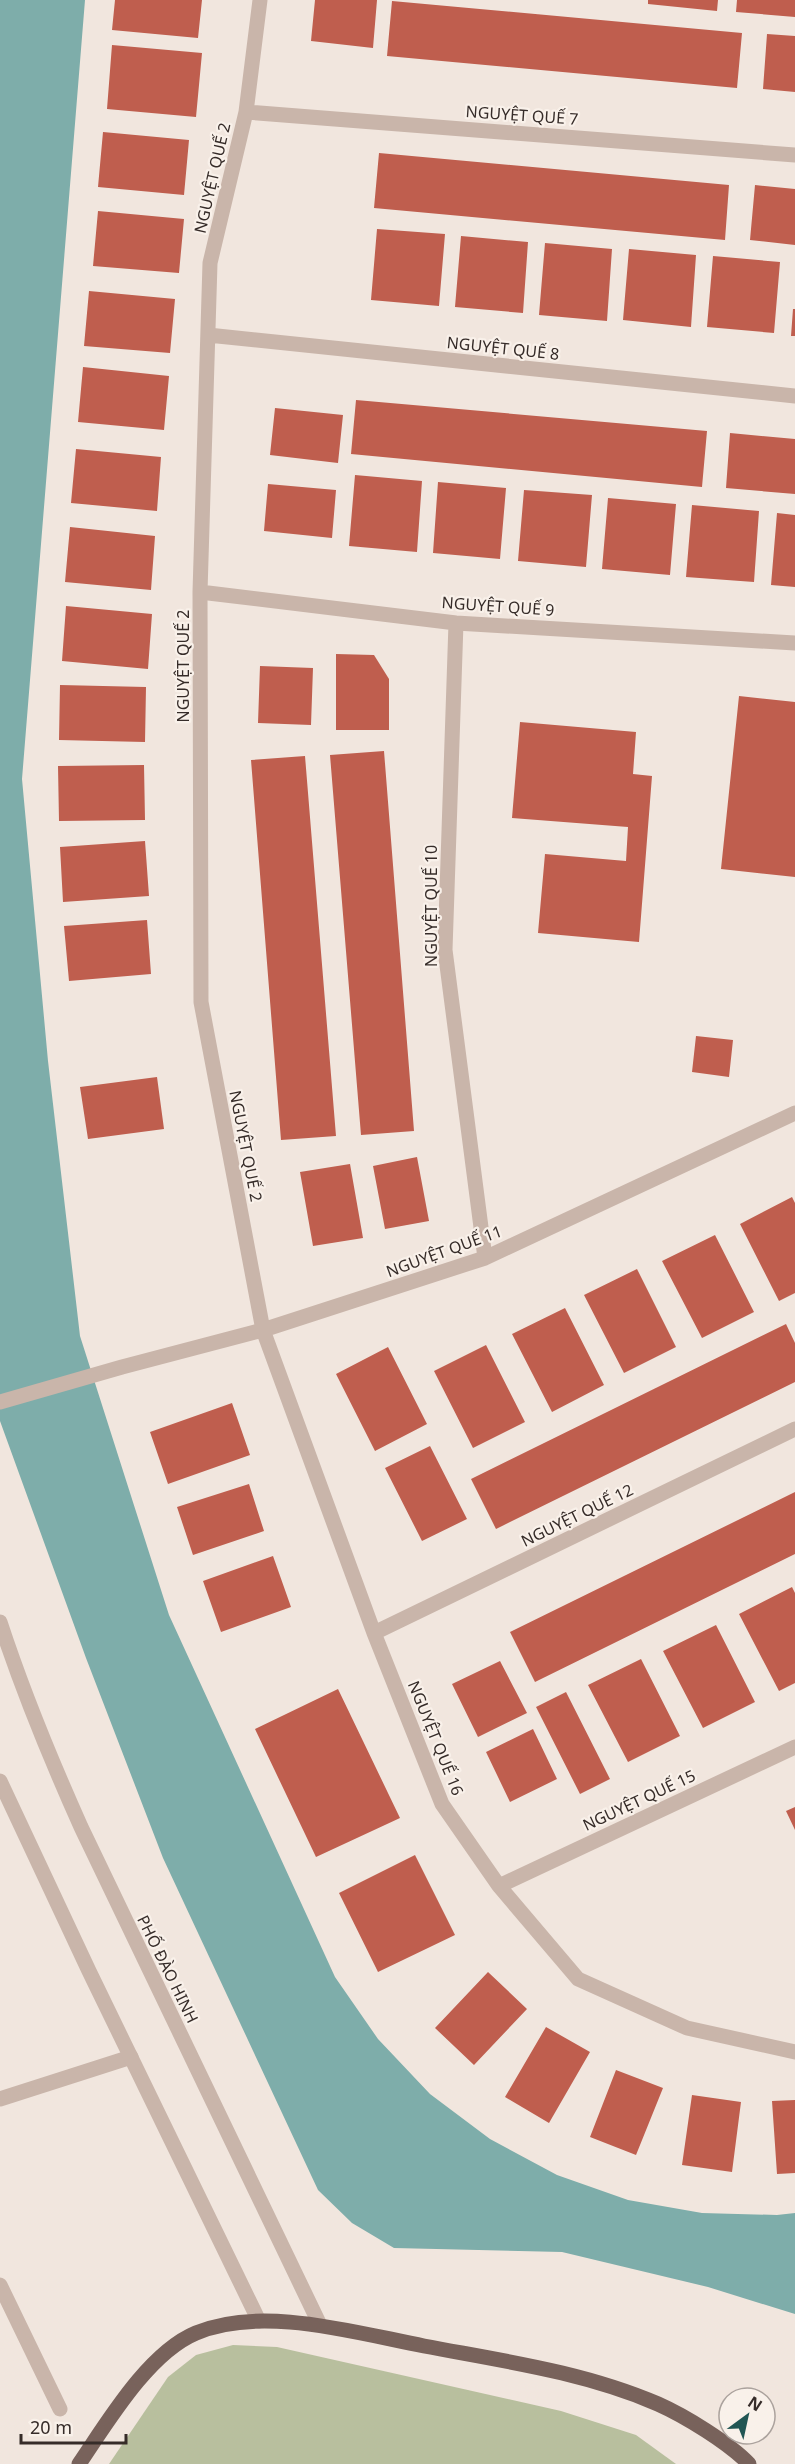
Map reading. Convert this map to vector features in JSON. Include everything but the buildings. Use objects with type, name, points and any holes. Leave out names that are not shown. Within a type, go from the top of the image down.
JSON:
[{"type":"main road","points":[[79,2464],[132,2387],[171,2349],[195,2334],[214,2327],[259,2322],[320,2325],[521,2363],[610,2386],[660,2405],[678,2415],[704,2430],[749,2464]]},
{"type":"street","name":"NGUYỆT QUẾ 2","points":[[260,0],[246,112],[210,263],[201,592],[201,1002],[263,1330]]},
{"type":"street","name":"NGUYỆT QUẾ 7","points":[[246,112],[795,155]]},
{"type":"street","name":"NGUYỆT QUẾ 8","points":[[208,335],[795,396]]},
{"type":"street","name":"NGUYỆT QUẾ 9","points":[[201,592],[456,622],[795,643]]},
{"type":"street","name":"NGUYỆT QUẾ 10","points":[[456,622],[445,950],[485,1258]]},
{"type":"street","name":"NGUYỆT QUẾ 11","points":[[0,1402],[263,1330],[485,1258],[795,1113]]},
{"type":"street","name":"NGUYỆT QUẾ 16","points":[[263,1330],[374,1633],[442,1804],[499,1886],[578,1979],[687,2028],[795,2052]]},
{"type":"street","name":"NGUYỆT QUẾ 12","points":[[374,1633],[795,1429]]},
{"type":"street","name":"PHỐ ĐÀO HINH","points":[[0,1622],[48,1754],[85,1837],[320,2325]]},
{"type":"street","name":"NGUYỆT QUẾ 15","points":[[499,1886],[795,1747]]},
{"type":"street","points":[[0,1780],[259,2322]]},
{"type":"street","points":[[0,2099],[131,2057]]},
{"type":"street","points":[[0,2285],[60,2409]]},
{"type":"green space","points":[[233,2345],[277,2347],[561,2411],[636,2435],[676,2464],[109,2464],[168,2377],[196,2355]]},
{"type":"water","points":[[0,0],[85,0],[22,779],[48,1061],[80,1336],[169,1615],[335,1977],[378,2039],[430,2094],[490,2139],[557,2175],[628,2200],[702,2213],[777,2215],[795,2213],[795,2314],[708,2287],[562,2252],[394,2248],[352,2223],[318,2190],[163,1858],[86,1658],[0,1421]]}]
